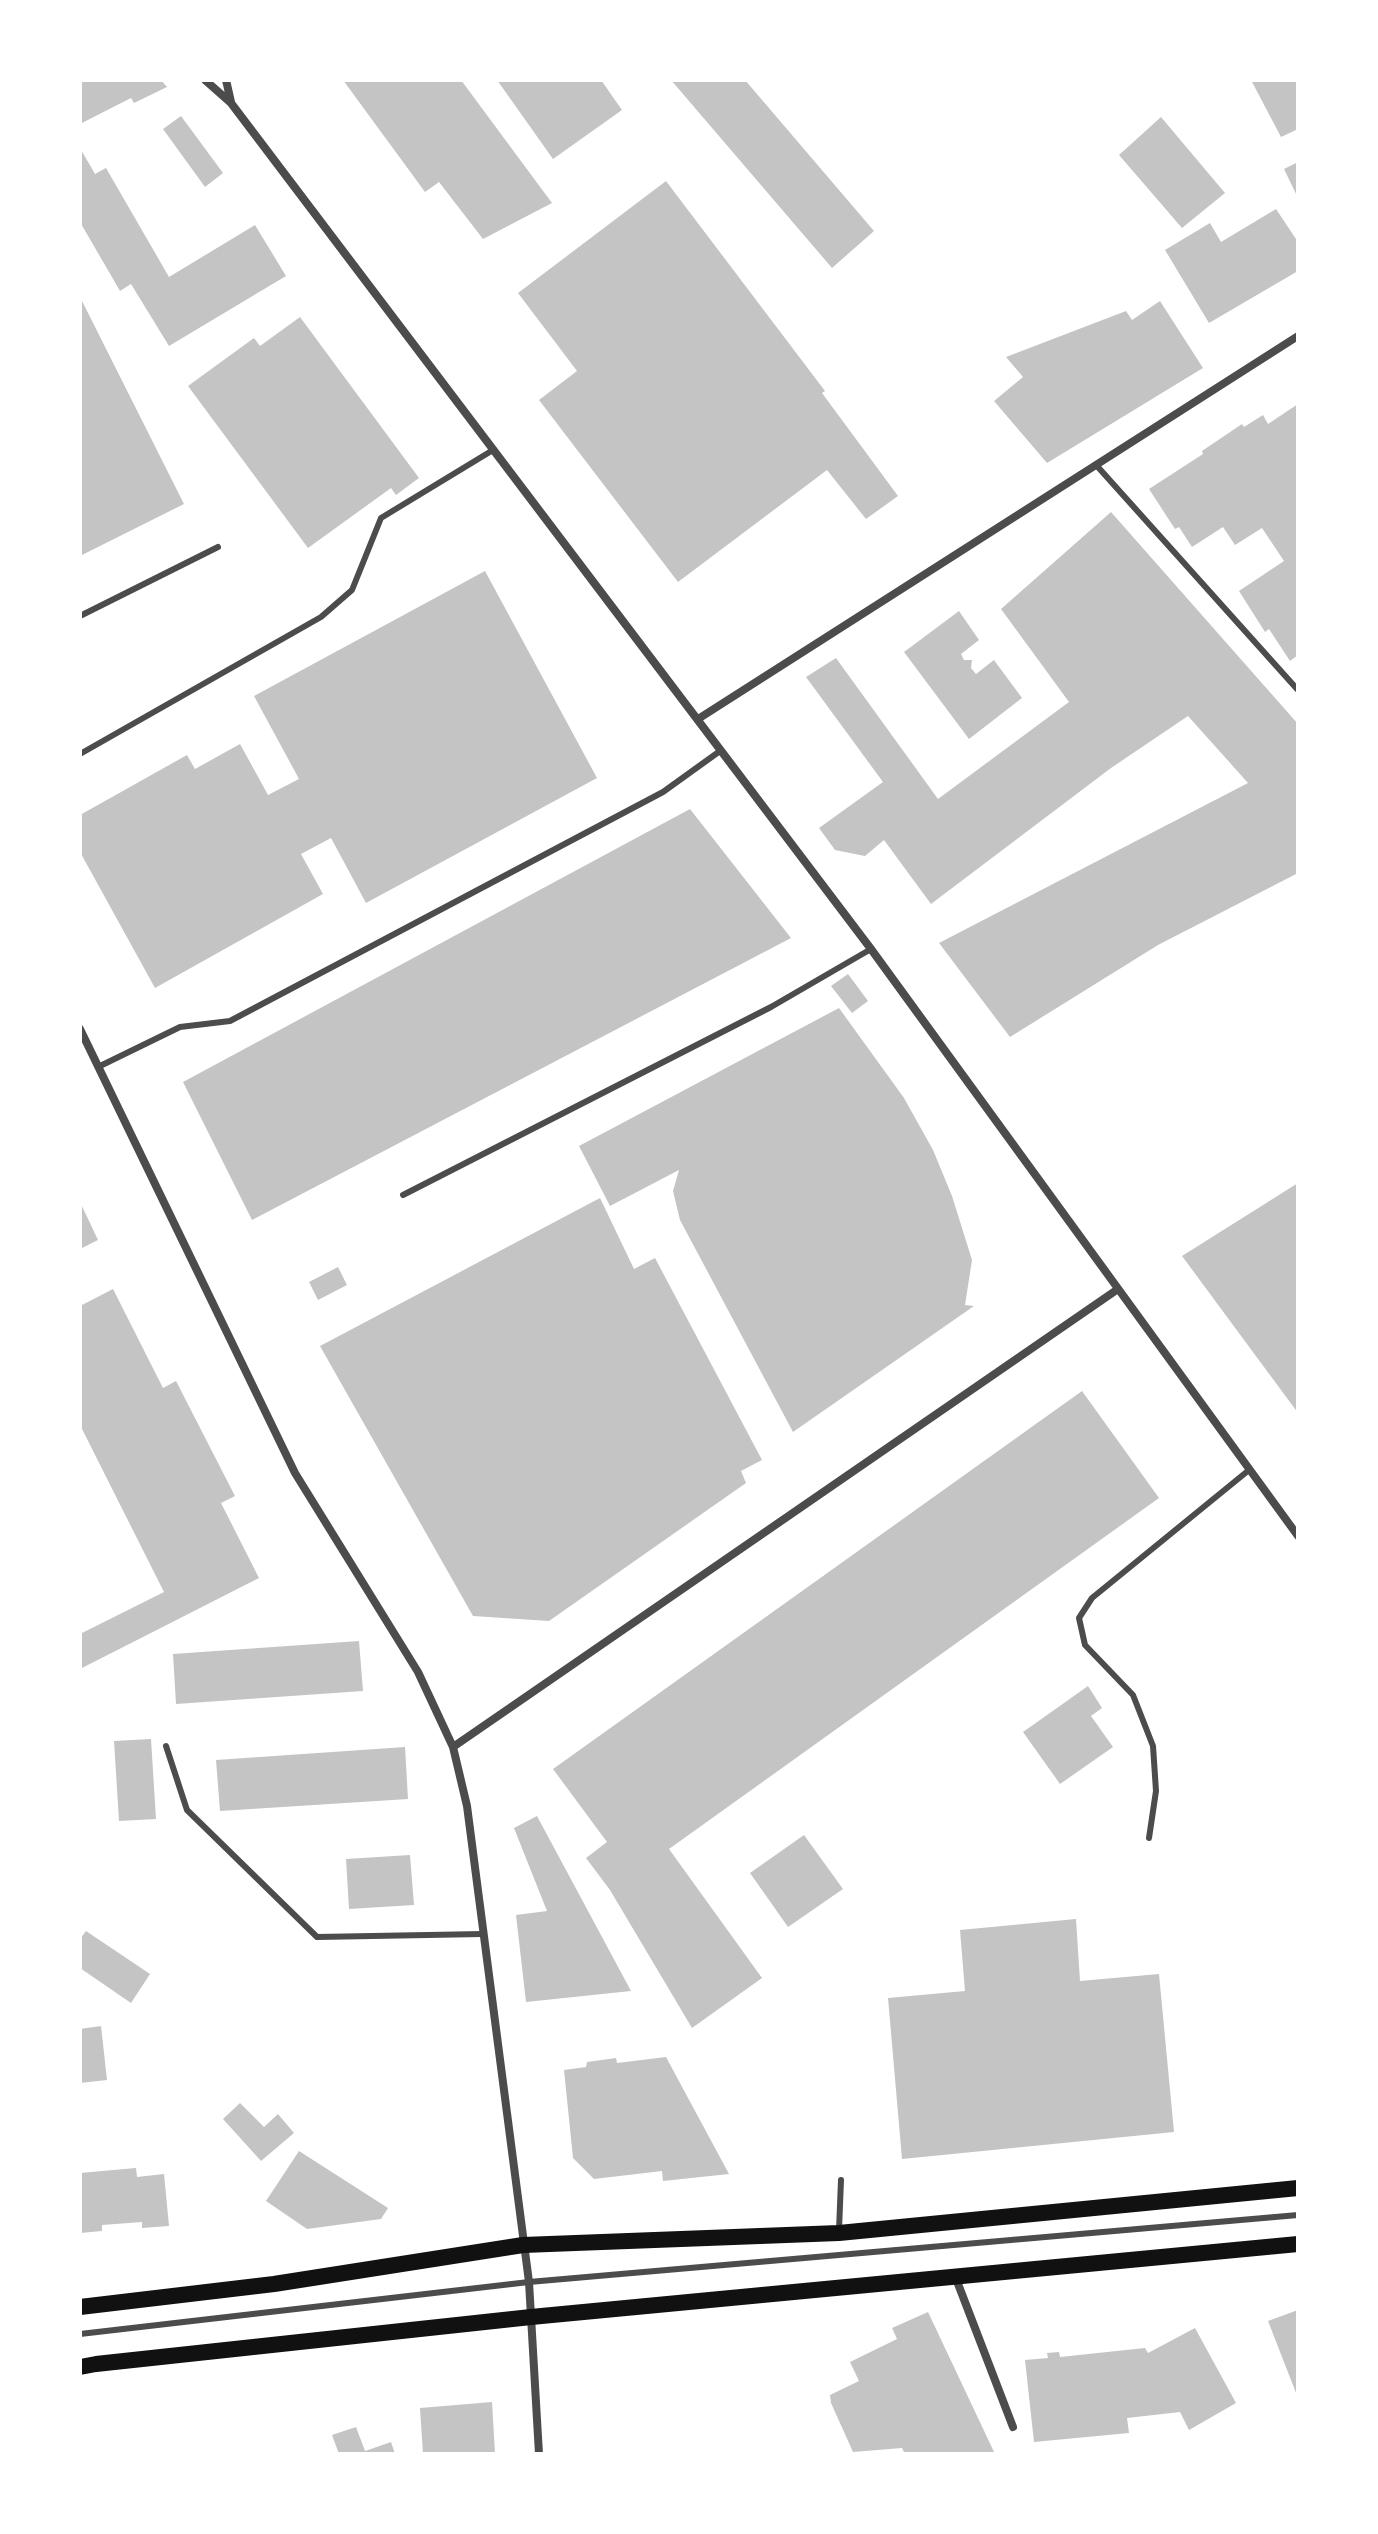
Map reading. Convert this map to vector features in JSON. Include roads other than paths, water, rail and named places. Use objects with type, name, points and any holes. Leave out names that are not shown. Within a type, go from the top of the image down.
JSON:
[{"type":"main road","points":[[80,2307],[274,2284],[523,2245],[839,2233],[1298,2188]]},
{"type":"main road","points":[[80,2367],[531,2317],[1298,2244]]},
{"type":"street","points":[[205,80],[231,103],[871,949],[1298,1536]]},
{"type":"street","points":[[226,80],[231,103]]},
{"type":"street","points":[[698,719],[1298,336]]},
{"type":"street","points":[[80,1029],[295,1473],[418,1672],[453,1747],[467,1806],[529,2282],[539,2454]]},
{"type":"street","points":[[453,1747],[1118,1289]]},
{"type":"street","points":[[955,2275],[1013,2427]]},
{"type":"lane","points":[[80,754],[321,617],[352,590],[381,518],[493,450]]},
{"type":"lane","points":[[1097,466],[1297,689]]},
{"type":"lane","points":[[80,616],[218,547]]},
{"type":"lane","points":[[98,1067],[180,1027],[230,1021],[663,792],[720,751]]},
{"type":"lane","points":[[403,1195],[771,1007],[871,949]]},
{"type":"lane","points":[[1149,1838],[1156,1791],[1153,1746],[1133,1695],[1085,1645],[1079,1618],[1092,1598],[1249,1470]]},
{"type":"lane","points":[[166,1746],[187,1810],[317,1937],[483,1934]]},
{"type":"lane","points":[[839,2233],[841,2180]]},
{"type":"lane","points":[[80,2334],[529,2282],[1298,2215]]}]
